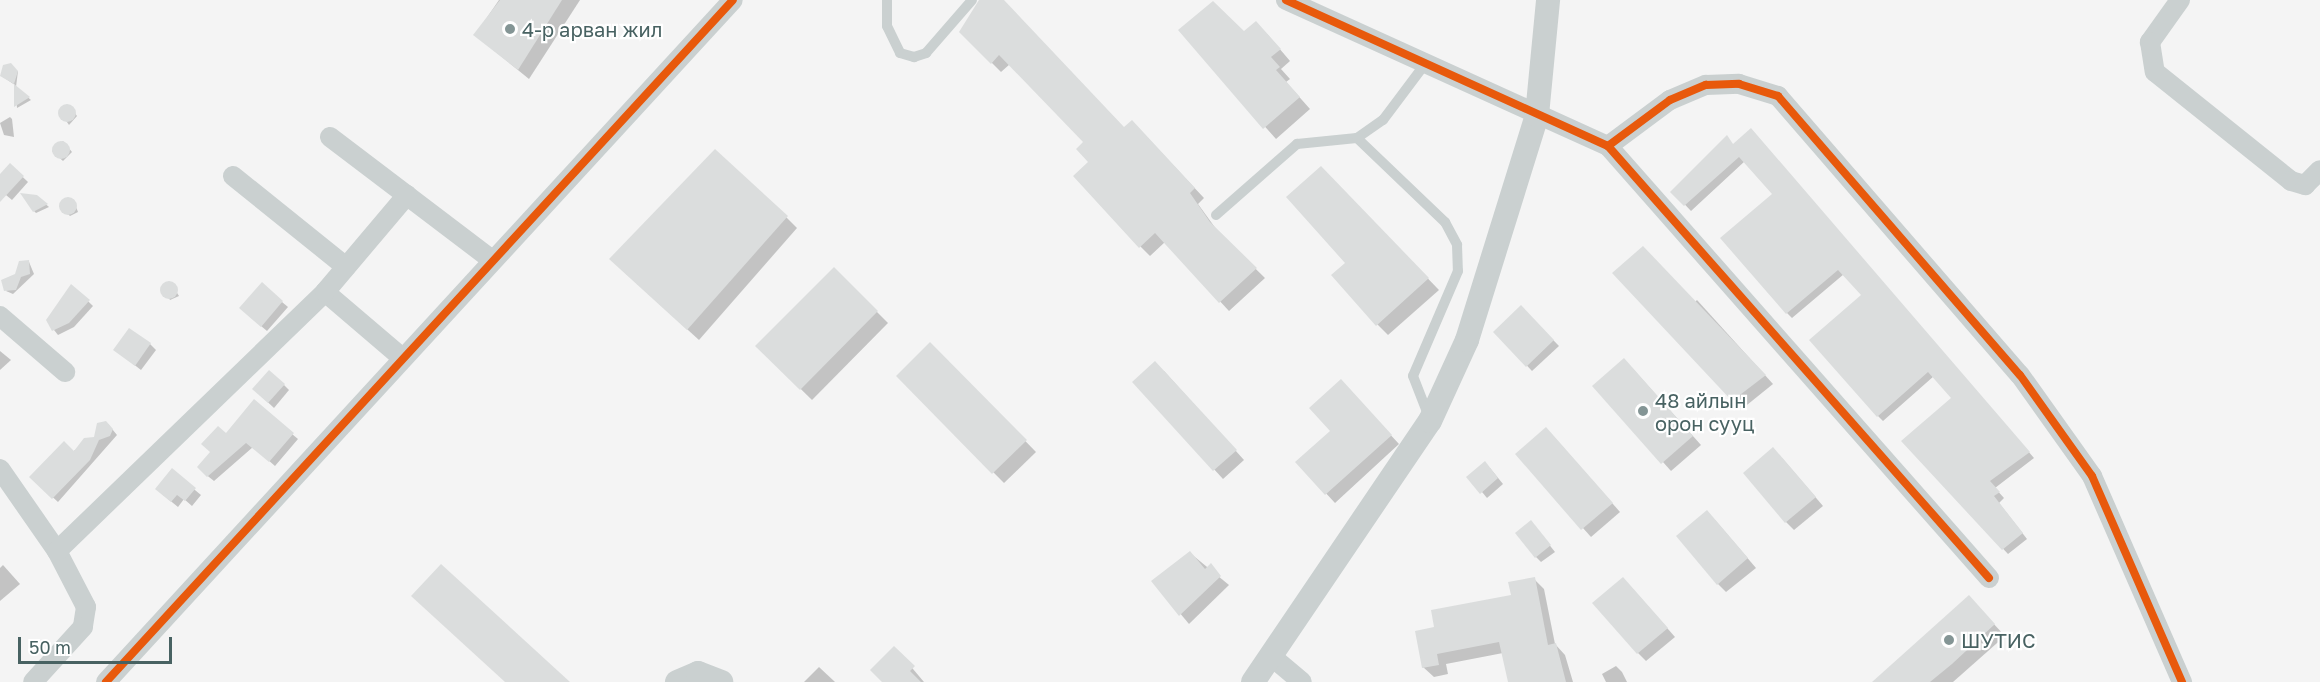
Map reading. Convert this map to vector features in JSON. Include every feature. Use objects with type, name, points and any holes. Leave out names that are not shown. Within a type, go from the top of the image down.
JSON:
[{"type":"street","points":[[106,682],[401,357],[733,0]]},
{"type":"street","points":[[1286,0],[1608,146],[1989,578]]},
{"type":"street","points":[[1252,682],[1430,421],[1467,340],[1537,115],[1548,0]]},
{"type":"street","points":[[2180,0],[2150,42],[2155,72],[2291,181],[2306,185],[2320,170]]},
{"type":"street","points":[[1608,146],[1670,100],[1706,85],[1739,84],[1778,96],[2020,375],[2092,476],[2182,682]]},
{"type":"street","points":[[330,136],[492,260]]},
{"type":"street","points":[[233,176],[346,267]]},
{"type":"street","points":[[57,550],[325,292],[407,195]]},
{"type":"street","points":[[325,292],[401,357]]},
{"type":"street","points":[[0,316],[65,372]]},
{"type":"street","points":[[0,469],[57,550],[86,607],[83,627],[33,682]]},
{"type":"street","points":[[1270,656],[1302,682]]},
{"type":"street","points":[[677,682],[698,673],[721,682]]},
{"type":"lane","points":[[887,0],[887,26],[900,53],[914,57],[926,53],[972,0]]},
{"type":"lane","points":[[1215,215],[1298,144],[1357,138],[1383,120],[1425,64]]},
{"type":"lane","points":[[1357,138],[1444,222],[1457,245],[1458,271],[1413,376],[1430,421]]},
{"type":"building","name":"4-р арван жил","points":[[500,0],[562,0],[518,70],[473,35]]},
{"type":"building","points":[[979,0],[1004,0],[1124,127],[1132,120],[1195,188],[1190,193],[1210,222],[1257,268],[1219,303],[1155,233],[1139,248],[1073,176],[1088,162],[1076,149],[1083,142],[999,55],[991,64],[959,32]]},
{"type":"building","points":[[1213,1],[1244,31],[1256,21],[1281,49],[1271,57],[1280,67],[1276,70],[1300,97],[1263,129],[1178,30]]},
{"type":"building","points":[[11,63],[18,71],[14,84],[0,76],[3,65]]},
{"type":"building","points":[[14,84],[30,97],[14,107]]},
{"type":"building","points":[[67,104],[73,107],[76,113],[73,119],[67,122],[61,119],[58,113],[61,107]]},
{"type":"building","points":[[1751,128],[2030,452],[1990,481],[2000,492],[1994,496],[2023,533],[2002,550],[1901,441],[1951,398],[1928,372],[1877,417],[1809,340],[1861,295],[1838,270],[1786,314],[1720,238],[1772,194],[1739,157],[1684,206],[1670,192],[1727,135],[1733,144]]},
{"type":"building","points":[[57,141],[65,141],[70,146],[68,157],[57,159],[52,154],[52,146]]},
{"type":"building","points":[[715,149],[788,216],[687,330],[609,259]]},
{"type":"building","points":[[10,163],[24,176],[0,202],[0,174]]},
{"type":"building","points":[[1321,166],[1429,278],[1376,326],[1331,275],[1345,263],[1286,197]]},
{"type":"building","points":[[20,193],[37,195],[48,204],[33,212]]},
{"type":"building","points":[[68,197],[74,200],[77,206],[74,212],[68,215],[62,212],[59,206],[62,200]]},
{"type":"building","points":[[1643,246],[1766,375],[1732,401],[1612,273]]},
{"type":"building","points":[[29,260],[30,274],[21,277],[16,290],[4,291],[1,280],[15,274],[19,261]]},
{"type":"building","points":[[834,267],[878,311],[800,390],[755,346]]},
{"type":"building","points":[[169,281],[175,284],[178,290],[175,296],[169,299],[163,296],[160,290],[163,284]]},
{"type":"building","points":[[262,282],[283,301],[261,327],[239,308]]},
{"type":"building","points":[[71,284],[90,300],[69,323],[52,331],[46,320]]},
{"type":"building","points":[[1521,305],[1554,340],[1526,367],[1493,332]]},
{"type":"building","points":[[129,328],[151,343],[135,366],[113,350]]},
{"type":"building","points":[[930,342],[1027,440],[992,474],[896,376]]},
{"type":"building","name":"48 айлын орон сууц","points":[[1624,358],[1693,436],[1661,464],[1592,386]]},
{"type":"building","points":[[1155,361],[1237,450],[1213,471],[1132,382]]},
{"type":"building","points":[[269,370],[285,384],[268,403],[252,389]]},
{"type":"building","points":[[1341,379],[1392,435],[1325,495],[1295,462],[1330,431],[1309,408]]},
{"type":"building","points":[[254,399],[294,433],[269,462],[246,443],[207,477],[197,467],[210,452],[201,444],[218,426],[226,433]]},
{"type":"building","points":[[106,421],[113,429],[110,436],[99,440],[90,460],[52,499],[29,477],[64,441],[74,451],[84,438],[94,437],[97,423]]},
{"type":"building","points":[[1546,427],[1613,503],[1581,530],[1515,454]]},
{"type":"building","points":[[1773,447],[1816,497],[1785,523],[1743,473]]},
{"type":"building","points":[[1485,461],[1498,478],[1480,494],[1466,477]]},
{"type":"building","points":[[172,468],[196,488],[185,501],[177,495],[171,502],[155,489]]},
{"type":"building","points":[[1707,510],[1748,558],[1717,585],[1676,536]]},
{"type":"building","points":[[1531,520],[1551,545],[1535,558],[1515,533]]},
{"type":"building","points":[[1190,551],[1205,569],[1211,563],[1221,576],[1179,616],[1151,581]]},
{"type":"building","points":[[441,564],[570,682],[505,682],[411,596]]},
{"type":"building","points":[[1535,577],[1548,645],[1556,643],[1566,682],[1508,682],[1499,642],[1437,654],[1439,665],[1422,668],[1415,631],[1434,627],[1431,610],[1511,595],[1508,582]]},
{"type":"building","points":[[1623,577],[1668,628],[1637,654],[1592,603]]},
{"type":"building","name":"ШУТИС","points":[[1969,595],[1995,624],[1952,664],[1930,682],[1872,682]]},
{"type":"building","points":[[894,646],[915,666],[910,671],[921,682],[882,682],[870,670]]},
{"type":"cycle path","points":[[106,682],[733,0]]},
{"type":"cycle path","points":[[1286,0],[1608,146],[1989,578]]},
{"type":"cycle path","points":[[1608,146],[1670,100],[1706,85],[1739,84],[1778,96],[2020,375],[2092,476],[2182,682]]},
{"type":"place","name":"4-р арван жил","points":[[510,29]]},
{"type":"place","name":"48 айлын орон сууц","points":[[1643,411]]},
{"type":"place","name":"ШУТИС","points":[[1949,640]]}]
